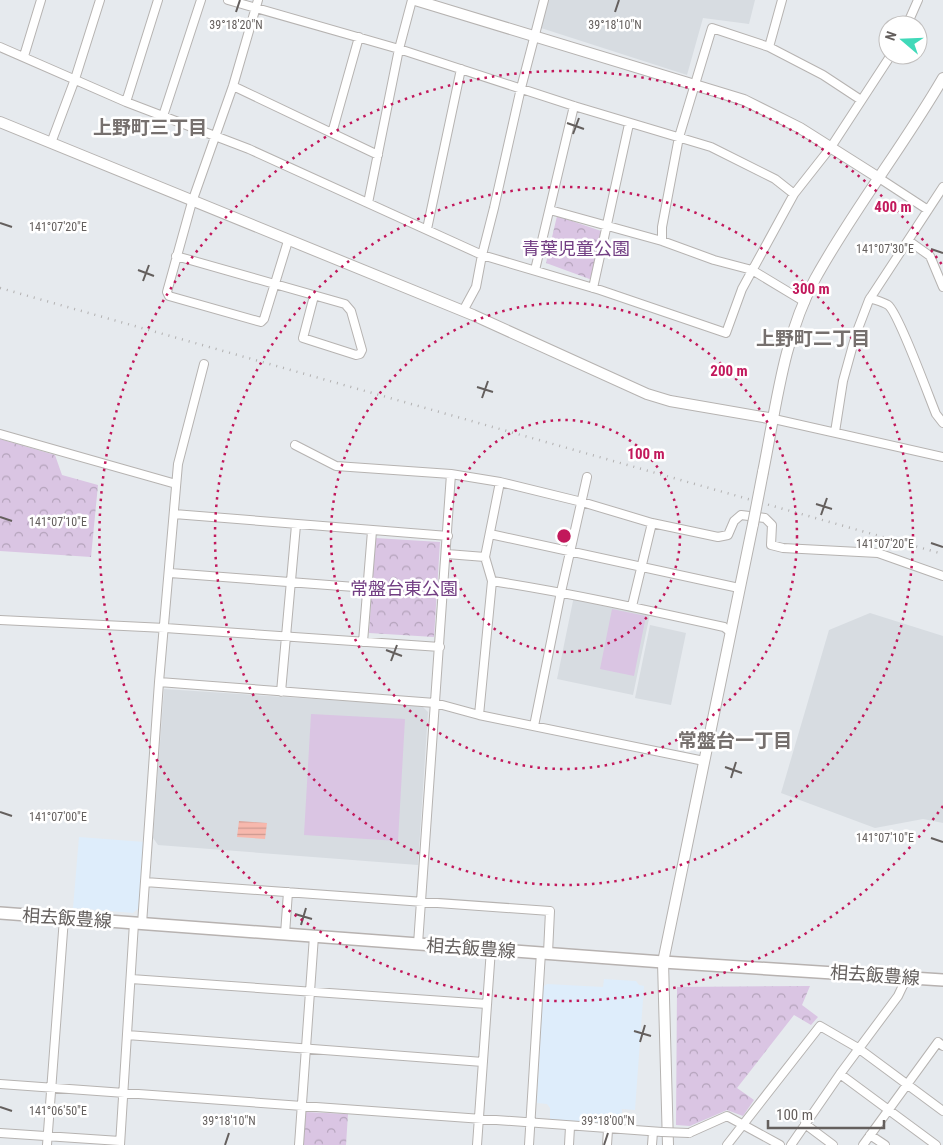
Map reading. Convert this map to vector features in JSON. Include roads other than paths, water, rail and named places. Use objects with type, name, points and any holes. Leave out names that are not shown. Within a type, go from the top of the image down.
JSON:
[{"type":"main road","name":"相去飯豊線","points":[[0,913],[663,962],[943,980]]},
{"type":"street","points":[[24,56],[41,0]]},
{"type":"street","points":[[51,143],[75,80],[100,0]]},
{"type":"street","points":[[126,102],[158,0]]},
{"type":"street","points":[[163,116],[201,0]]},
{"type":"street","points":[[228,0],[257,4],[629,124],[711,147],[775,179],[794,194]]},
{"type":"street","points":[[368,203],[399,49],[414,0],[744,100],[800,128],[928,210]]},
{"type":"street","points":[[463,312],[476,287],[521,88],[544,0]]},
{"type":"street","points":[[768,47],[782,0]]},
{"type":"street","points":[[911,15],[918,0]]},
{"type":"street","points":[[257,4],[217,135],[192,202],[167,285],[169,296],[257,322],[264,319],[288,241]]},
{"type":"street","points":[[662,241],[662,227],[679,137],[712,28],[768,47],[823,75],[862,100]]},
{"type":"street","points":[[332,133],[359,37]]},
{"type":"street","points":[[0,47],[126,102],[217,135],[482,255],[592,288],[726,333],[752,270],[794,194],[831,148],[885,65]]},
{"type":"street","points":[[427,229],[461,69]]},
{"type":"street","points":[[668,1145],[663,962],[729,631],[787,355],[805,302],[815,280],[943,78]]},
{"type":"street","points":[[233,86],[378,155]]},
{"type":"street","points":[[535,270],[574,106]]},
{"type":"street","points":[[0,122],[463,312],[647,394],[670,401],[774,419],[943,457]]},
{"type":"street","points":[[592,288],[629,124]]},
{"type":"street","points":[[835,432],[843,381],[856,334],[870,298],[943,188]]},
{"type":"street","points":[[550,210],[662,241],[714,260],[752,270],[805,302]]},
{"type":"street","points":[[909,241],[930,256],[940,270],[943,288]]},
{"type":"street","points":[[176,256],[274,285],[314,296],[348,306],[362,350],[360,354],[356,355],[303,338],[314,296]]},
{"type":"street","points":[[870,298],[888,306],[899,320],[907,346],[936,414],[943,423]]},
{"type":"street","points":[[0,1133],[120,1143],[131,979],[145,882],[159,682],[178,464],[204,364]]},
{"type":"street","points":[[0,434],[176,484]]},
{"type":"street","points":[[295,445],[336,466],[451,474],[500,482],[582,502],[652,523],[718,537],[728,535],[734,521],[741,515],[765,518],[772,525],[771,545],[783,548],[878,552],[943,576]]},
{"type":"street","points":[[418,944],[447,554],[451,474]]},
{"type":"street","points":[[534,726],[587,477]]},
{"type":"street","points":[[479,715],[492,581],[485,558],[500,482]]},
{"type":"street","points":[[174,514],[448,536]]},
{"type":"street","points":[[632,606],[643,568],[652,523]]},
{"type":"street","points":[[281,692],[296,525]]},
{"type":"street","points":[[363,642],[372,531]]},
{"type":"street","points":[[490,534],[739,588]]},
{"type":"street","points":[[447,554],[485,558]]},
{"type":"street","points":[[170,572],[368,588]]},
{"type":"street","points":[[492,581],[632,606],[724,627],[729,631]]},
{"type":"street","points":[[0,620],[165,628],[287,638],[440,647]]},
{"type":"street","points":[[159,682],[435,704],[479,715],[704,761]]},
{"type":"street","points":[[145,882],[550,911],[529,1145]]},
{"type":"street","points":[[285,934],[288,892]]},
{"type":"street","points":[[46,1145],[64,918]]},
{"type":"street","points":[[299,1145],[314,936]]},
{"type":"street","points":[[477,1145],[492,949]]},
{"type":"street","points":[[791,1145],[858,1048],[898,996],[908,977]]},
{"type":"street","points":[[131,979],[487,1004]]},
{"type":"street","points":[[727,1145],[820,1026],[858,1048],[943,1111]]},
{"type":"street","points":[[127,1036],[483,1062]]},
{"type":"street","points":[[863,1145],[938,1042],[943,1046]]},
{"type":"street","points":[[840,1074],[936,1145]]},
{"type":"street","points":[[0,1084],[652,1132],[689,1133],[727,1116],[742,1126],[780,1145]]},
{"type":"street","points":[[805,1124],[833,1145]]},
{"type":"street","points":[[569,1145],[570,1127]]},
{"type":"street","points":[[607,1145],[608,1130]]},
{"type":"street","points":[[652,1132],[652,1145]]},
{"type":"street","points":[[870,1134],[885,1145]]},
{"type":"railway","points":[[0,288],[943,554]]},
{"type":"district","name":"上野町三丁目","points":[[150,127]]},
{"type":"district","name":"上野町二丁目","points":[[813,338]]},
{"type":"district","name":"常盤台一丁目","points":[[735,740]]},
{"type":"park label","name":"青葉児童公園","points":[[576,248]]},
{"type":"park label","name":"常盤台東公園","points":[[404,588]]}]
